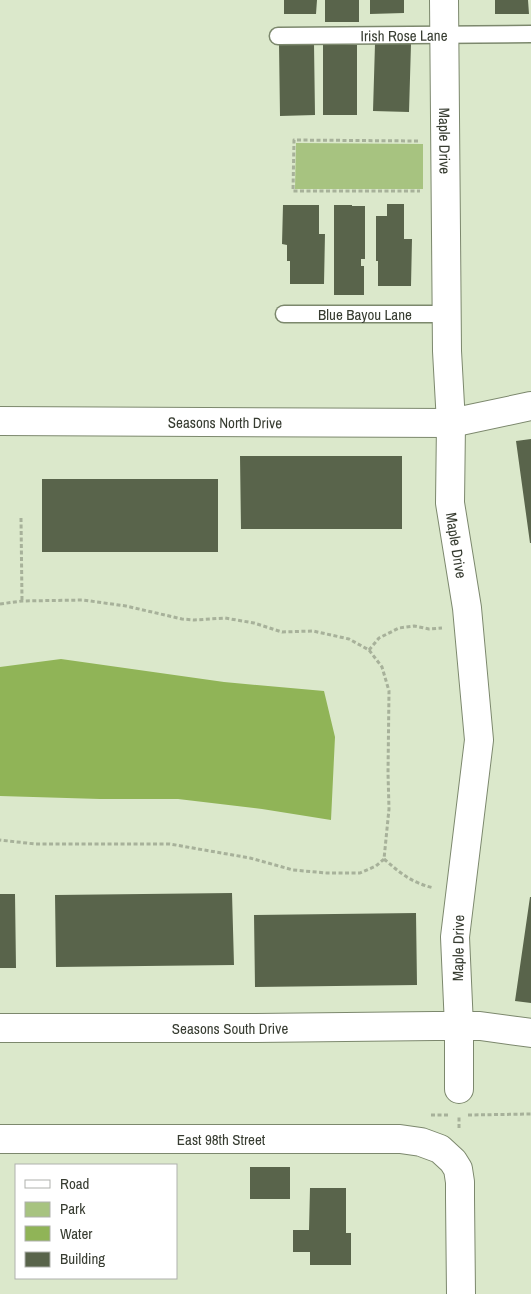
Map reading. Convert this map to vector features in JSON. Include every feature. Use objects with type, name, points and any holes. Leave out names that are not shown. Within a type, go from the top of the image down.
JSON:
[{"type":"street","name":"Maple Drive","points":[[444,0],[447,314],[451,423],[450,502],[467,608],[479,740],[455,937],[459,1026],[459,1089]]},
{"type":"street","name":"Seasons North Drive","points":[[0,421],[451,423],[531,406]]},
{"type":"street","name":"Seasons South Drive","points":[[0,1028],[480,1026],[531,1033]]},
{"type":"street","name":"East 98th Street","points":[[0,1139],[400,1139],[421,1142],[440,1149],[453,1161],[458,1170],[460,1182],[460,1294]]},
{"type":"lane","name":"Irish Rose Lane","points":[[278,36],[531,34]]},
{"type":"lane","name":"Blue Bayou Lane","points":[[284,314],[447,314]]},
{"type":"path","points":[[426,142],[294,140],[293,191],[426,190]]},
{"type":"path","points":[[21,518],[22,601]]},
{"type":"path","points":[[0,604],[22,601],[83,600],[126,606],[182,619],[225,618],[254,623],[282,632],[313,630],[349,639],[369,650],[382,667],[390,690],[388,773],[390,809],[384,859],[376,866],[360,873],[293,870],[250,858],[170,844],[35,844],[0,840]]},
{"type":"path","points":[[369,650],[379,638],[399,628],[414,626],[429,629],[449,628]]},
{"type":"path","points":[[384,859],[405,877],[421,885],[439,890]]},
{"type":"green space","points":[[296,143],[423,144],[423,189],[295,189]]},
{"type":"water","points":[[61,659],[224,682],[324,691],[335,737],[331,820],[262,809],[178,799],[0,796],[0,667]]},
{"type":"building","points":[[284,0],[317,0],[316,14],[284,14]]},
{"type":"building","points":[[325,0],[359,0],[359,22],[325,22]]},
{"type":"building","points":[[370,0],[404,0],[404,13],[370,14]]},
{"type":"building","points":[[495,0],[528,0],[529,14],[495,14]]},
{"type":"building","points":[[279,44],[314,44],[315,115],[280,116]]},
{"type":"building","points":[[375,44],[411,44],[409,112],[373,111]]},
{"type":"building","points":[[323,45],[357,45],[357,115],[323,115]]},
{"type":"building","points":[[387,204],[404,204],[404,239],[412,239],[411,286],[378,286],[376,216],[387,216]]},
{"type":"building","points":[[283,205],[319,205],[319,234],[325,234],[324,284],[290,284],[290,261],[287,261],[287,245],[282,244]]},
{"type":"building","points":[[334,205],[365,206],[365,259],[361,259],[361,266],[364,266],[364,295],[334,295]]},
{"type":"building","points":[[531,439],[531,543],[530,543],[516,441]]},
{"type":"building","points":[[240,456],[402,456],[402,529],[241,529]]},
{"type":"building","points":[[42,479],[218,479],[218,552],[42,552]]},
{"type":"building","points":[[232,893],[234,965],[56,967],[55,895]]},
{"type":"building","points":[[0,894],[15,894],[16,968],[0,968]]},
{"type":"building","points":[[531,897],[531,1003],[515,1001]]},
{"type":"building","points":[[416,913],[417,985],[255,987],[254,915]]},
{"type":"building","points":[[250,1167],[290,1167],[290,1199],[250,1199]]},
{"type":"building","points":[[310,1188],[346,1188],[346,1233],[351,1233],[351,1265],[310,1265],[310,1252],[293,1252],[293,1230],[309,1230]]}]
